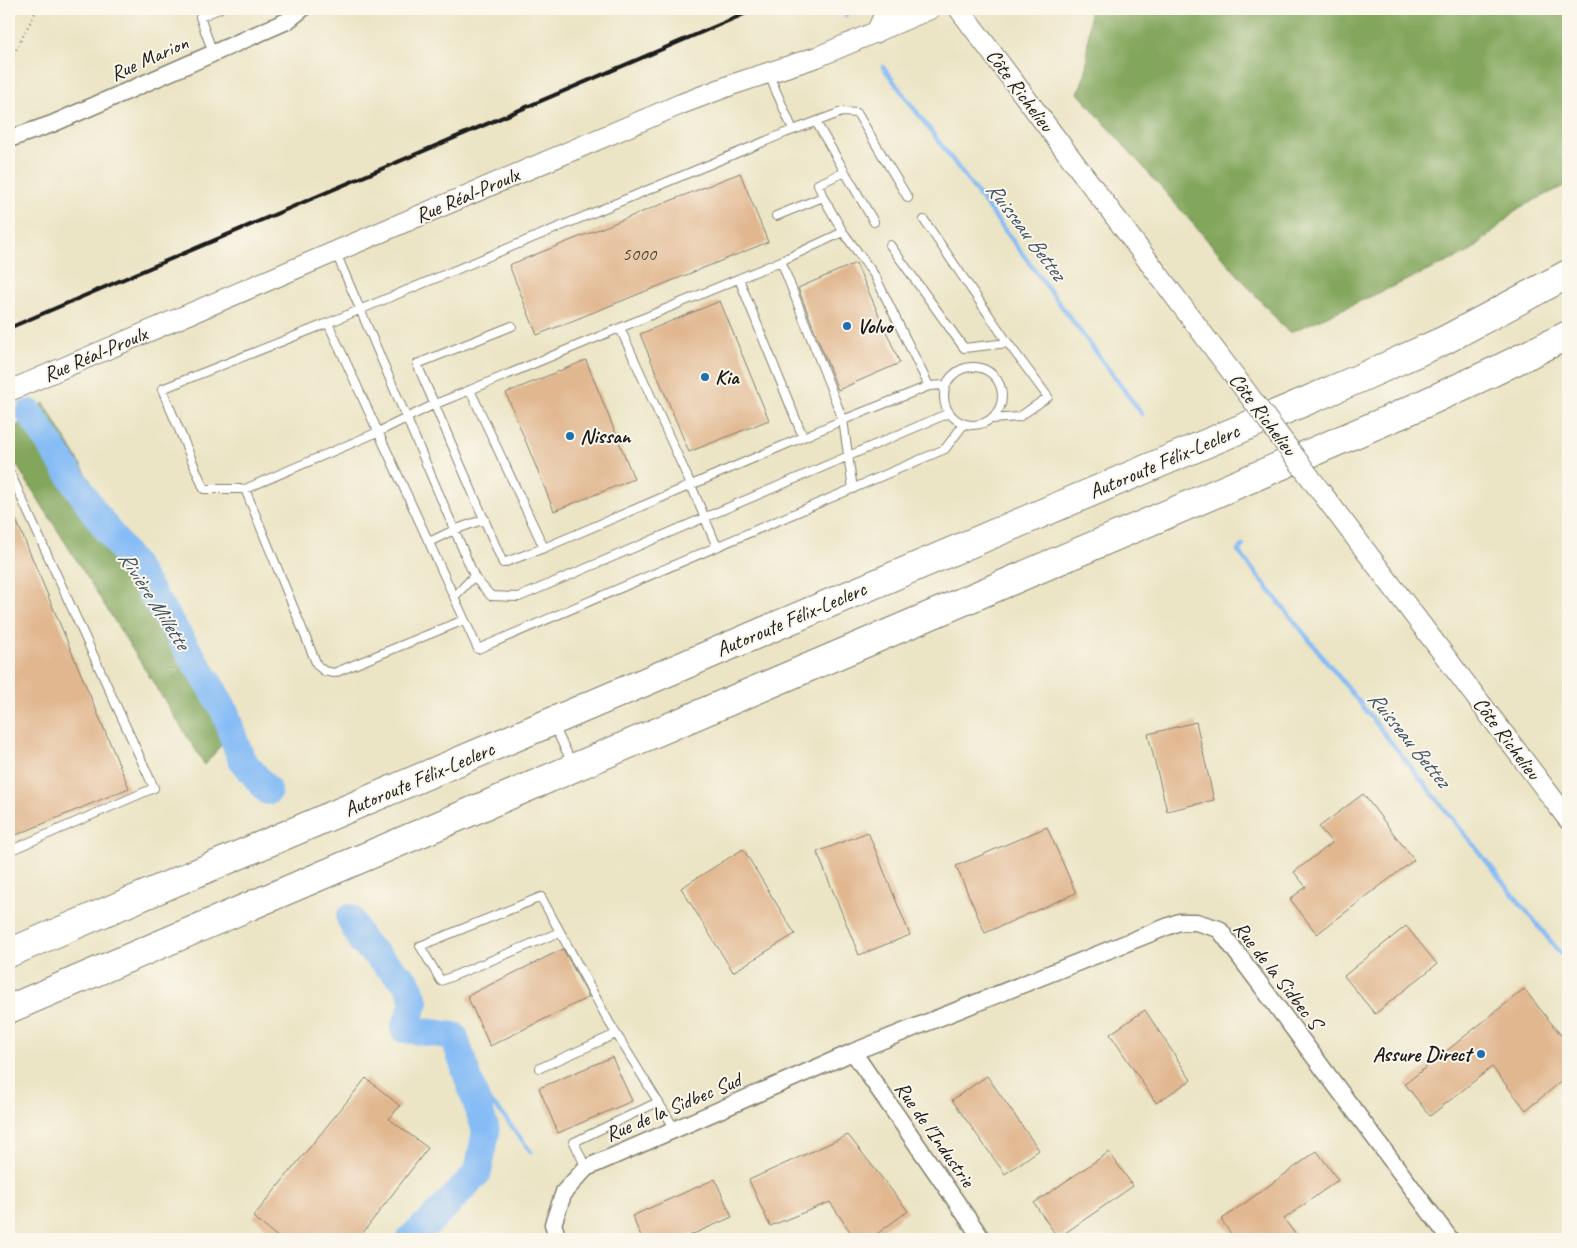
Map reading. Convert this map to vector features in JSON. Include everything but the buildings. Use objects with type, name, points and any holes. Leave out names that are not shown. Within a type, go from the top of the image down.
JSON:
[{"type":"highway","name":"Autoroute Félix-Leclerc","points":[[9,954],[1400,360],[1492,316],[1568,274]]},
{"type":"highway","points":[[9,1009],[1404,413],[1487,376],[1568,334]]},
{"type":"street","name":"Rue Marion","points":[[9,139],[52,124],[287,21],[302,9]]},
{"type":"street","points":[[876,33],[887,9]]},
{"type":"street","name":"Rue Réal-Proulx","points":[[9,391],[681,104],[716,90],[817,57],[930,9]]},
{"type":"street","name":"Côte Richelieu","points":[[959,9],[1568,819]]},
{"type":"street","name":"Rue de la Sidbec S","points":[[853,1052],[1179,922],[1196,922],[1219,930],[1450,1239]]},
{"type":"street","name":"Rue de la Sidbec Sud","points":[[558,1239],[553,1224],[564,1192],[586,1168],[853,1052]]},
{"type":"street","name":"Rue de l'Industrie","points":[[853,1052],[982,1239]]},
{"type":"lane","points":[[213,53],[200,17],[219,9]]},
{"type":"lane","points":[[768,74],[792,130]]},
{"type":"lane","points":[[844,232],[739,279],[433,404],[378,432],[245,489],[204,489],[162,389],[328,323],[792,130],[842,112],[857,113],[908,198]]},
{"type":"lane","points":[[816,122],[874,222]]},
{"type":"lane","points":[[845,172],[818,184],[844,232],[875,276],[929,386]]},
{"type":"lane","points":[[776,216],[823,196]]},
{"type":"lane","points":[[924,220],[1008,343],[1048,397],[1019,417],[992,419]]},
{"type":"lane","points":[[890,244],[964,348],[1008,343]]},
{"type":"lane","points":[[335,252],[474,576],[491,596],[519,597],[949,413]]},
{"type":"lane","points":[[780,261],[843,420],[853,489]]},
{"type":"lane","points":[[739,279],[803,437]]},
{"type":"lane","points":[[328,323],[478,649],[945,450],[964,424]]},
{"type":"lane","points":[[512,326],[417,364],[503,562],[544,548],[843,420],[929,386],[946,385]]},
{"type":"lane","points":[[620,328],[717,547]]},
{"type":"lane","points":[[966,366],[981,367],[994,374],[1000,382],[1003,402],[999,411],[992,419],[983,424],[964,424],[949,413],[944,395],[950,377],[957,371],[966,366]]},
{"type":"lane","points":[[470,390],[544,548]]},
{"type":"lane","points":[[9,474],[154,788],[9,851]]},
{"type":"lane","points":[[245,489],[317,665],[324,671],[334,673],[464,620]]},
{"type":"lane","points":[[429,542],[454,530],[485,519]]},
{"type":"lane","points":[[454,597],[474,576]]},
{"type":"lane","points":[[552,722],[574,767]]},
{"type":"lane","points":[[560,932],[441,981],[420,946],[541,897],[616,1034],[675,1129]]},
{"type":"lane","points":[[540,1068],[616,1034]]},
{"type":"lane","points":[[586,1168],[574,1142],[658,1102]]},
{"type":"path","points":[[9,63],[37,9]]},
{"type":"green space","points":[[1090,9],[1568,9],[1568,184],[1519,208],[1470,252],[1289,333],[1078,93],[1086,71]]},
{"type":"green space","points":[[44,403],[236,726],[205,765],[9,453],[9,432]]},
{"type":"waterway","name":"Ruisseau Bettez","points":[[843,9],[846,15]]},
{"type":"waterway","name":"Ruisseau Bettez","points":[[883,67],[1142,414]]},
{"type":"waterway","name":"Rivière Millette","points":[[30,413],[93,510],[134,566],[213,690],[225,712],[242,760],[268,791]]},
{"type":"waterway","name":"Ruisseau Bettez","points":[[1243,545],[1238,551],[1560,953]]},
{"type":"waterway","name":"Rivière Millette","points":[[350,918],[362,942],[408,984],[415,1002],[404,1029],[454,1036],[486,1131],[478,1172],[439,1213],[410,1239]]},
{"type":"waterway","points":[[470,1084],[500,1111],[531,1152]]},
{"type":"railway","points":[[9,328],[756,9]]},
{"type":"place","name":"Volvo","points":[[847,326]]},
{"type":"place","name":"Kia","points":[[705,377]]},
{"type":"place","name":"Nissan","points":[[570,436]]},
{"type":"place","name":"Assure Direct","points":[[1481,1054]]}]
